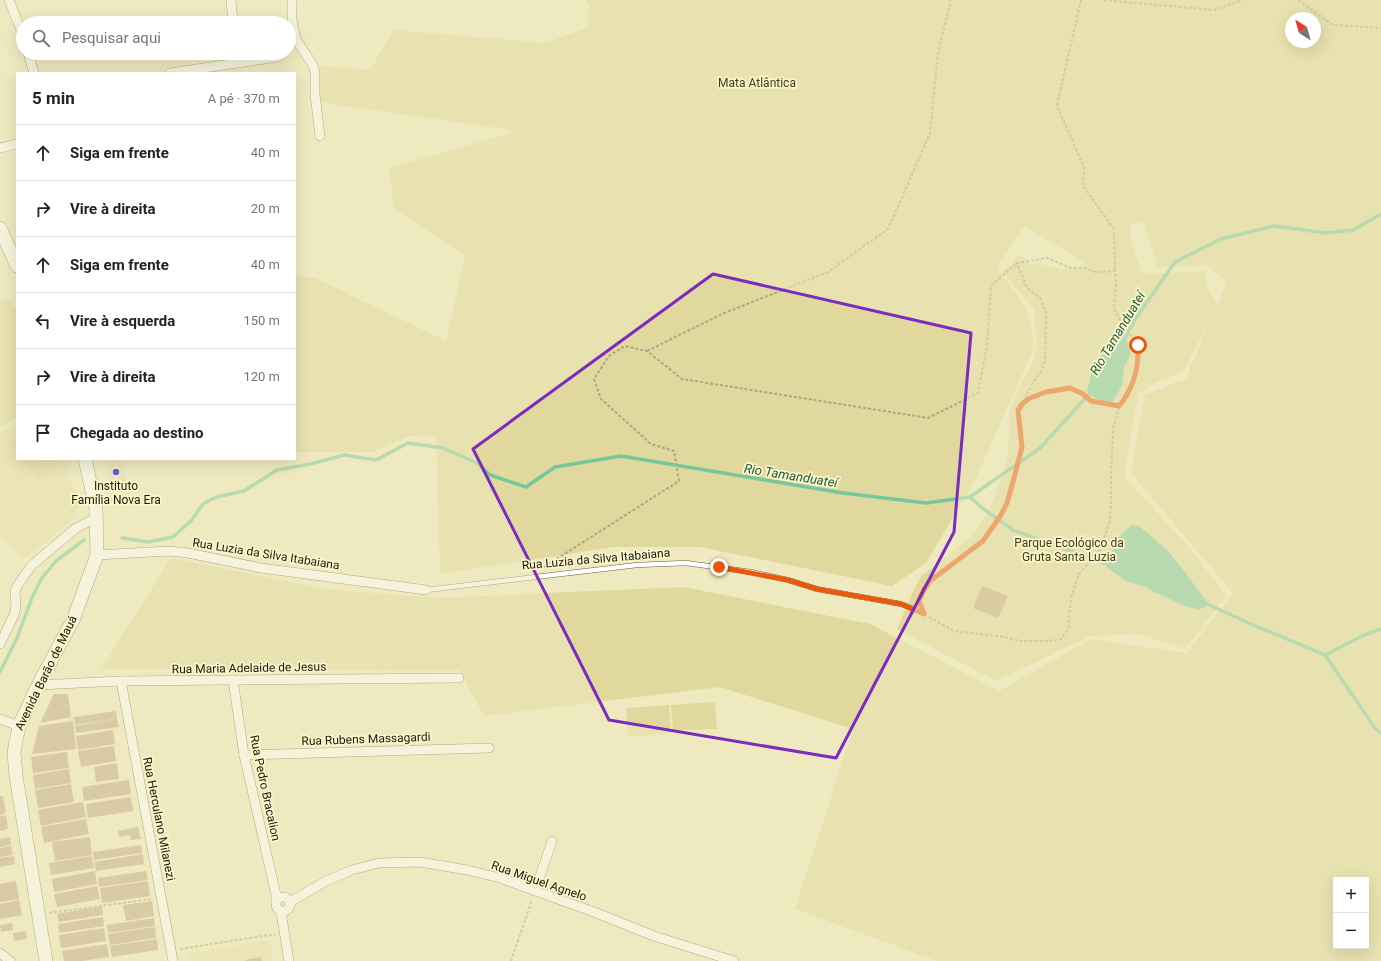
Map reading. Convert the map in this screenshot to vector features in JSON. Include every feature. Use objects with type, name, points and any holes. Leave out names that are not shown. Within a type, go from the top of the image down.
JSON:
[{"type":"street","points":[[8,0],[16,19]]},
{"type":"street","points":[[231,0],[232,16]]},
{"type":"street","points":[[292,0],[292,16]]},
{"type":"street","points":[[296,40],[313,65],[315,73],[316,101],[320,136]]},
{"type":"street","points":[[30,60],[34,72]]},
{"type":"street","points":[[174,72],[226,60]]},
{"type":"street","points":[[0,148],[16,144]]},
{"type":"street","points":[[0,228],[16,264]]},
{"type":"street","name":"Avenida Barão de Mauá","points":[[46,961],[16,776],[14,752],[19,726],[38,685],[72,620],[97,555],[96,509],[85,460]]},
{"type":"street","points":[[0,644],[14,615],[16,607],[16,588],[31,566],[76,528],[96,518]]},
{"type":"street","name":"Rua Luzia da Silva Itabaiana","points":[[97,555],[168,551],[188,553],[261,568],[426,590]]},
{"type":"street","name":"Rua Maria Adelaide de Jesus","points":[[38,685],[121,681],[459,678]]},
{"type":"street","name":"Rua Pedro Bracalion","points":[[233,680],[244,755],[277,900]]},
{"type":"street","name":"Rua Herculano Milanezi","points":[[121,681],[173,961]]},
{"type":"street","points":[[0,719],[19,726]]},
{"type":"street","name":"Rua Rubens Massagardi","points":[[244,755],[489,748]]},
{"type":"street","points":[[535,891],[552,841]]},
{"type":"street","name":"Rua Miguel Agnelo","points":[[290,902],[326,881],[352,870],[379,863],[420,862],[500,878],[594,912],[654,936],[734,961]]},
{"type":"street","points":[[281,912],[287,910],[290,906],[288,899],[283,897],[277,900],[275,906],[281,912],[289,961]]},
{"type":"street","points":[[0,953],[10,961]]},
{"type":"lane","name":"Rua Luzia da Silva Itabaiana","points":[[426,590],[637,565],[686,564],[752,572],[788,580],[817,589],[901,604],[924,614]]},
{"type":"path","points":[[647,351],[722,314],[828,272],[888,229],[930,133],[938,53],[951,0]]},
{"type":"path","points":[[1017,263],[1027,288],[1040,298],[1046,311],[1045,360],[1041,372],[1032,384],[1018,410],[1022,447],[1007,503],[996,523],[983,541],[930,581],[919,601],[924,614],[954,631],[1005,637],[1021,641],[1050,641],[1061,639],[1068,629],[1071,599],[1078,574],[1096,556],[1101,548],[1109,523],[1114,431],[1119,406],[1127,397],[1134,378],[1138,360],[1138,345],[1123,325],[1114,308],[1116,275],[1114,229],[1083,186],[1084,167],[1057,106],[1081,0]]},
{"type":"path","points":[[1104,0],[1214,10],[1243,0]]},
{"type":"path","points":[[1298,0],[1333,25],[1381,28]]},
{"type":"path","points":[[528,578],[679,481],[674,451],[651,444],[601,400],[594,379],[609,356],[625,346],[647,351],[682,379],[928,418],[978,393],[987,346],[991,286],[1017,263],[1047,258],[1071,268],[1084,268],[1096,272],[1115,271],[1116,275]]},
{"type":"path","points":[[1023,403],[1030,398],[1046,392],[1070,388],[1083,394],[1091,401],[1119,406]]},
{"type":"path","points":[[511,961],[535,891]]},
{"type":"path","points":[[38,915],[161,898]]},
{"type":"path","points":[[171,950],[285,933]]},
{"type":"highlighted area","points":[[713,274],[971,333],[954,532],[836,758],[609,720],[473,449]]},
{"type":"shaded area","points":[[1125,338],[1128,343],[1130,355],[1124,367],[1123,382],[1112,402],[1098,400],[1087,391],[1092,371],[1104,351]]},
{"type":"shaded area","points":[[16,425],[16,460],[71,460],[73,465],[66,476],[75,488],[78,498],[77,516],[26,558],[0,537],[0,433]]},
{"type":"shaded area","name":"Instituto Família Nova Era","points":[[106,460],[122,460],[126,485],[112,487]]},
{"type":"shaded area","points":[[1133,525],[1139,526],[1166,549],[1209,605],[1198,610],[1183,605],[1146,587],[1128,582],[1106,567],[1106,564],[1120,537]]},
{"type":"shaded area","points":[[270,940],[273,961],[187,961],[186,954]]},
{"type":"green space","points":[[586,0],[1381,0],[1381,961],[937,961],[795,909],[853,729],[720,687],[484,716],[459,670],[101,669],[171,558],[325,589],[434,598],[683,587],[870,624],[999,691],[1091,639],[1187,653],[1233,593],[1131,473],[1145,395],[1186,379],[1212,316],[1183,372],[1154,383],[1138,394],[1124,476],[1193,552],[1226,596],[1185,649],[1139,634],[1090,636],[996,681],[897,629],[914,589],[922,575],[938,564],[975,533],[992,504],[1008,457],[1010,410],[1021,384],[1031,367],[1037,350],[1034,309],[1002,270],[1013,264],[1017,257],[1021,254],[1029,264],[1047,265],[1061,270],[1088,265],[1025,226],[997,268],[1026,307],[1035,346],[975,480],[926,563],[892,586],[700,547],[613,547],[440,574],[436,437],[408,436],[374,452],[296,452],[296,275],[315,278],[446,341],[465,256],[394,208],[389,168],[518,131],[318,102],[321,66],[370,70],[394,30],[545,43],[587,28],[589,6]],"holes":[[[1143,222],[1158,267],[1207,265],[1227,282],[1217,305],[1208,290],[1204,271],[1149,274],[1142,273],[1132,247],[1130,224]]]},
{"type":"green space","points":[[0,299],[9,301],[16,309],[16,418],[0,426]]},
{"type":"green space","points":[[16,439],[16,453],[9,444]]},
{"type":"green space","points":[[22,460],[62,461],[39,480]]},
{"type":"green space","points":[[715,702],[717,729],[673,730],[671,705]]},
{"type":"green space","points":[[669,705],[671,733],[628,737],[626,708]]},
{"type":"building","points":[[982,586],[1008,596],[998,618],[973,608]]},
{"type":"building","points":[[54,694],[68,694],[71,717],[40,723]]},
{"type":"building","points":[[116,711],[117,719],[75,725],[74,717]]},
{"type":"building","points":[[117,719],[119,727],[76,733],[75,726]]},
{"type":"building","points":[[73,721],[76,749],[32,754],[39,726]]},
{"type":"building","points":[[113,730],[115,744],[78,750],[76,736]]},
{"type":"building","points":[[114,746],[116,761],[81,767],[78,751]]},
{"type":"building","points":[[67,752],[69,768],[33,773],[31,757]]},
{"type":"building","points":[[117,763],[119,779],[96,782],[94,767]]},
{"type":"building","points":[[69,769],[71,783],[35,789],[33,775]]},
{"type":"building","points":[[129,780],[131,794],[84,801],[82,787]]},
{"type":"building","points":[[71,784],[74,802],[38,808],[35,790]]},
{"type":"building","points":[[0,796],[3,796],[6,813],[0,815]]},
{"type":"building","points":[[131,797],[133,811],[88,818],[86,804]]},
{"type":"building","points":[[83,802],[86,817],[41,826],[38,810]]},
{"type":"building","points":[[6,815],[8,829],[0,831],[0,816]]},
{"type":"building","points":[[86,819],[89,834],[44,843],[41,827]]},
{"type":"building","points":[[138,827],[141,839],[131,840],[130,835],[119,837],[118,831]]},
{"type":"building","points":[[10,837],[11,845],[0,847],[0,839]]},
{"type":"building","points":[[90,837],[92,855],[55,861],[52,842]]},
{"type":"building","points":[[141,845],[142,853],[94,860],[93,852]]},
{"type":"building","points":[[11,846],[13,855],[0,857],[0,848]]},
{"type":"building","points":[[143,854],[144,864],[96,871],[94,862]]},
{"type":"building","points":[[14,856],[15,864],[0,867],[0,858]]},
{"type":"building","points":[[92,856],[94,868],[51,875],[49,863]]},
{"type":"building","points":[[95,871],[97,884],[54,892],[52,879]]},
{"type":"building","points":[[146,871],[148,880],[99,887],[98,878]]},
{"type":"building","points":[[16,881],[19,899],[0,902],[0,884]]},
{"type":"building","points":[[148,881],[150,896],[102,903],[100,888]]},
{"type":"building","points":[[97,886],[100,899],[57,907],[54,894]]},
{"type":"building","points":[[19,900],[22,915],[0,919],[0,904]]},
{"type":"building","points":[[152,901],[154,916],[126,921],[123,905]]},
{"type":"building","points":[[102,906],[103,915],[59,922],[57,914]]},
{"type":"building","points":[[103,917],[104,926],[59,933],[58,924]]},
{"type":"building","points":[[154,918],[155,926],[108,933],[107,925]]},
{"type":"building","points":[[12,923],[13,930],[1,932],[0,925]]},
{"type":"building","points":[[155,927],[156,938],[110,945],[108,934]]},
{"type":"building","points":[[104,928],[106,941],[61,948],[59,935]]},
{"type":"building","points":[[26,931],[27,939],[14,941],[13,933]]},
{"type":"building","points":[[157,939],[158,950],[112,957],[110,946]]},
{"type":"building","points":[[107,944],[109,957],[83,961],[64,961],[62,951]]},
{"type":"building","points":[[261,957],[262,961],[245,961],[245,960]]},
{"type":"waterway","name":"Rio Tamanduateí","points":[[1123,342],[1136,318],[1175,262],[1221,239],[1274,226],[1327,233],[1353,230],[1381,214]]},
{"type":"waterway","name":"Rio Tamanduateí","points":[[122,538],[148,542],[173,537],[191,521],[203,504],[216,497],[244,491],[277,470],[310,464],[344,455],[376,460],[408,443],[443,448],[477,463],[490,475],[526,487],[555,467],[621,456],[843,493],[926,503],[970,497],[1040,448],[1092,391]]},
{"type":"waterway","points":[[970,497],[1013,530],[1110,565]]},
{"type":"waterway","name":"Rio Tamanduateí","points":[[0,672],[17,638],[41,579],[56,561],[84,540]]},
{"type":"waterway","points":[[1205,603],[1325,655],[1375,728],[1381,733]]},
{"type":"waterway","points":[[1325,655],[1362,636],[1381,629]]},
{"type":"place","name":"Instituto Família Nova Era","points":[[116,472]]},
{"type":"route","points":[[719,567],[788,580],[817,589],[901,604],[924,614],[919,601],[930,581],[983,541],[1001,515],[1007,503],[1022,447],[1018,410],[1023,403],[1030,398],[1046,392],[1070,388],[1083,394],[1091,401],[1119,406],[1127,397],[1134,378],[1138,360],[1138,345]]},
{"type":"park label","name":"Mata Atlântica","points":[[757,83]]},
{"type":"park label","name":"Parque Ecológico da Gruta Santa Luzia","points":[[1069,550]]}]
